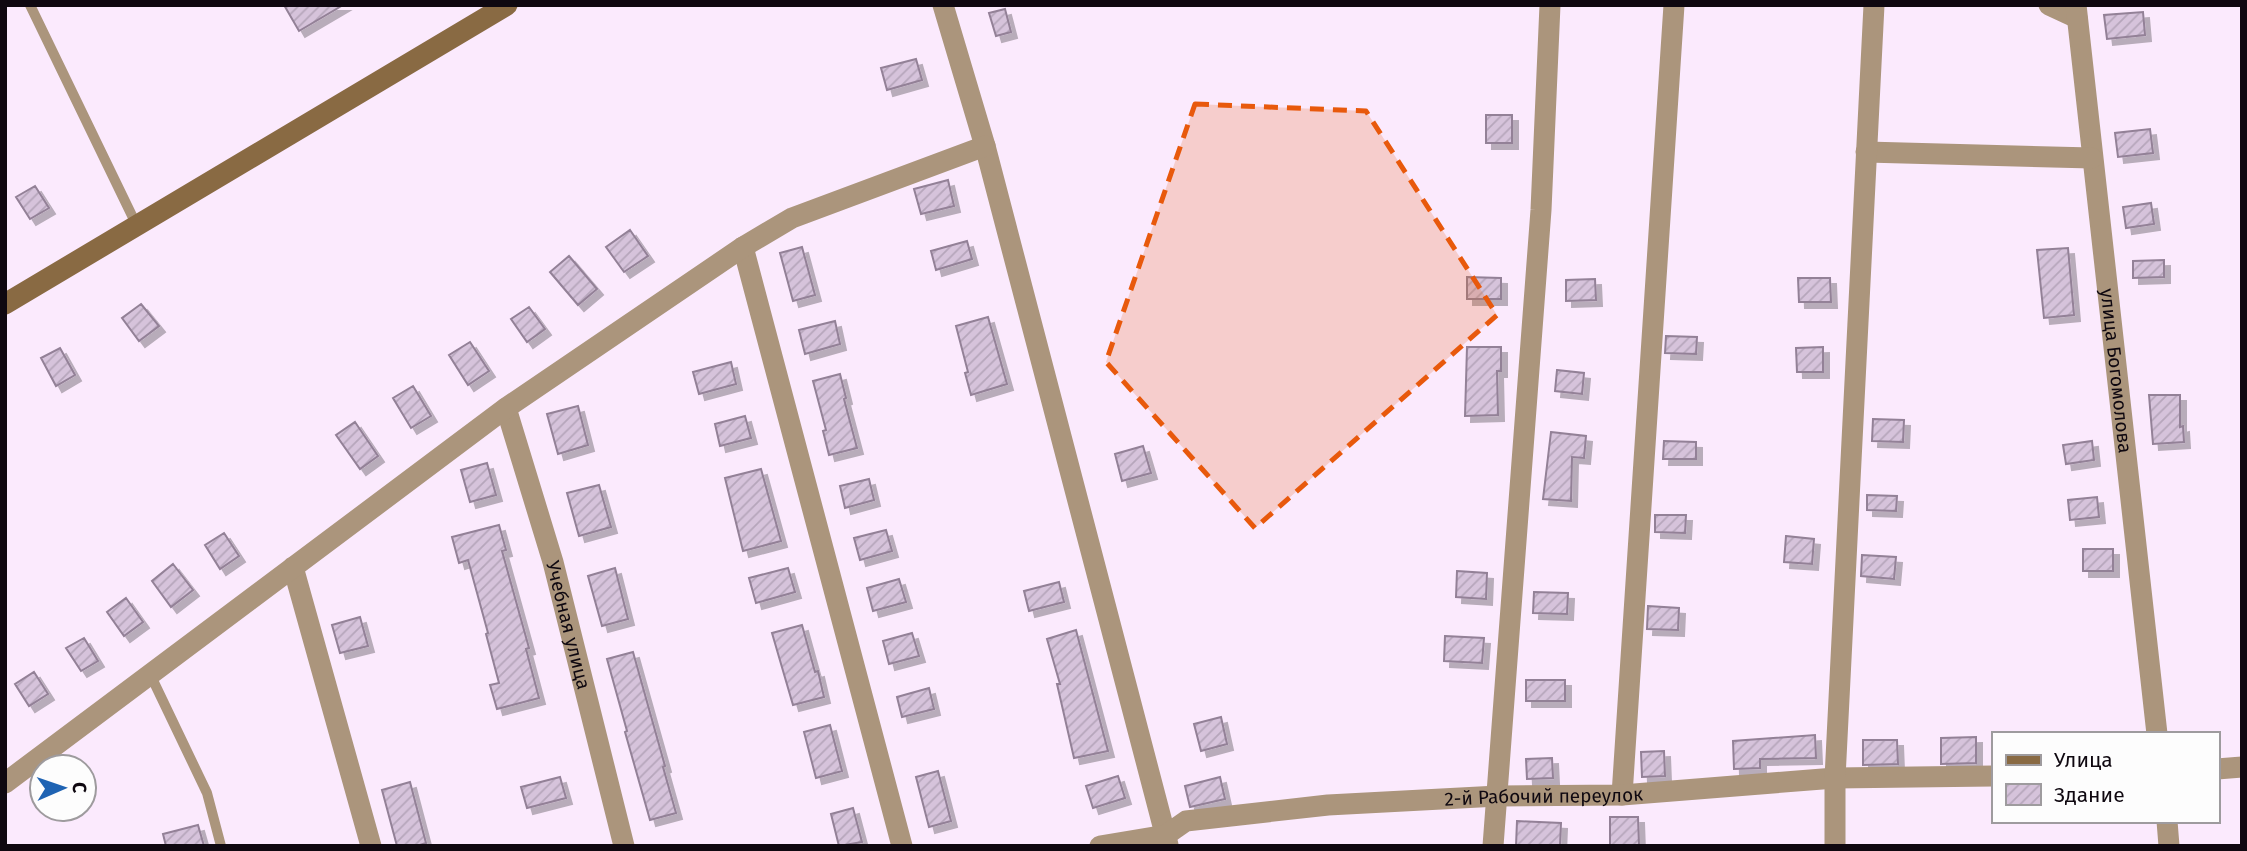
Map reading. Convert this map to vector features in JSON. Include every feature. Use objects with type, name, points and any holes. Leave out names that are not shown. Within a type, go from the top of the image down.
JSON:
[{"type":"street","points":[[5,304],[507,5]]},
{"type":"street","points":[[943,5],[985,146],[1167,840]]},
{"type":"street","points":[[1493,846],[1541,210],[1550,5]]},
{"type":"street","points":[[1622,795],[1674,5]]},
{"type":"street","points":[[1835,846],[1835,778],[1874,5]]},
{"type":"street","points":[[2049,5],[2076,12]]},
{"type":"street","name":"улица Богомолова","points":[[2076,12],[2157,732]]},
{"type":"street","points":[[5,783],[506,408],[743,247],[792,218],[985,146]]},
{"type":"street","points":[[1867,152],[2092,158]]},
{"type":"street","points":[[743,247],[902,846]]},
{"type":"street","name":"Учебная улица","points":[[506,408],[553,562],[624,846]]},
{"type":"street","points":[[293,567],[371,846]]},
{"type":"street","points":[[2219,769],[2242,767]]},
{"type":"street","name":"2-й Рабочий переулок","points":[[1100,846],[1167,840],[1186,821],[1328,805],[1498,796],[1622,795],[1835,778],[1992,776]]},
{"type":"street","points":[[2167,823],[2169,846]]},
{"type":"lane","points":[[30,5],[137,226]]},
{"type":"lane","points":[[150,674],[207,793],[221,846]]},
{"type":"highlighted area","points":[[1195,104],[1366,111],[1497,315],[1255,528],[1106,362]]},
{"type":"building","points":[[284,5],[343,5],[299,31]]},
{"type":"building","points":[[1005,9],[1011,32],[996,36],[989,13]]},
{"type":"building","points":[[2143,12],[2145,35],[2107,39],[2104,15]]},
{"type":"building","points":[[916,59],[922,80],[887,90],[881,68]]},
{"type":"building","points":[[1486,115],[1512,115],[1512,143],[1486,143]]},
{"type":"building","points":[[2150,129],[2153,153],[2118,157],[2115,133]]},
{"type":"building","points":[[948,180],[954,206],[921,214],[914,189]]},
{"type":"building","points":[[35,186],[49,208],[30,219],[16,197]]},
{"type":"building","points":[[2151,203],[2154,224],[2126,228],[2123,207]]},
{"type":"building","points":[[630,230],[648,256],[624,272],[606,247]]},
{"type":"building","points":[[967,241],[972,259],[936,270],[931,251]]},
{"type":"building","points":[[802,247],[815,295],[793,301],[780,253]]},
{"type":"building","points":[[2068,248],[2074,315],[2044,318],[2037,250]]},
{"type":"building","points":[[569,256],[597,289],[578,305],[550,272]]},
{"type":"building","points":[[2164,260],[2164,277],[2133,278],[2133,261]]},
{"type":"building","points":[[1467,277],[1501,278],[1501,299],[1467,299]]},
{"type":"building","points":[[1798,278],[1830,278],[1831,302],[1799,302]]},
{"type":"building","points":[[1595,279],[1596,300],[1566,301],[1566,280]]},
{"type":"building","points":[[141,304],[159,326],[139,341],[122,318]]},
{"type":"building","points":[[529,307],[545,329],[527,342],[511,319]]},
{"type":"building","points":[[988,317],[1007,384],[971,395],[956,326]]},
{"type":"building","points":[[835,321],[840,344],[805,354],[799,330]]},
{"type":"building","points":[[1666,336],[1697,337],[1696,354],[1665,353]]},
{"type":"building","points":[[470,342],[489,371],[468,385],[449,355]]},
{"type":"building","points":[[1467,347],[1501,347],[1501,371],[1497,371],[1498,415],[1465,416]]},
{"type":"building","points":[[1823,347],[1823,372],[1797,372],[1796,348]]},
{"type":"building","points":[[60,348],[75,375],[56,386],[41,358]]},
{"type":"building","points":[[731,362],[736,384],[699,394],[693,372]]},
{"type":"building","points":[[1557,370],[1584,373],[1582,394],[1555,391]]},
{"type":"building","points":[[840,374],[857,448],[829,455],[823,431],[826,430],[813,381]]},
{"type":"building","points":[[413,386],[431,416],[411,428],[393,398]]},
{"type":"building","points":[[2149,395],[2180,395],[2180,427],[2183,426],[2184,442],[2153,444]]},
{"type":"building","points":[[578,406],[588,445],[558,454],[547,414]]},
{"type":"building","points":[[745,416],[751,438],[720,446],[715,424]]},
{"type":"building","points":[[1873,419],[1904,420],[1903,442],[1872,441]]},
{"type":"building","points":[[355,422],[378,456],[360,469],[336,435]]},
{"type":"building","points":[[1551,432],[1586,436],[1584,458],[1572,457],[1571,501],[1543,499]]},
{"type":"building","points":[[1664,441],[1696,442],[1696,459],[1663,459]]},
{"type":"building","points":[[2092,441],[2094,460],[2066,464],[2063,445]]},
{"type":"building","points":[[1143,446],[1151,473],[1122,481],[1115,454]]},
{"type":"building","points":[[487,463],[496,495],[470,502],[461,470]]},
{"type":"building","points":[[761,469],[781,541],[743,551],[725,478]]},
{"type":"building","points":[[869,479],[874,500],[845,508],[840,486]]},
{"type":"building","points":[[599,485],[611,527],[579,536],[567,493]]},
{"type":"building","points":[[1867,495],[1897,496],[1896,511],[1867,510]]},
{"type":"building","points":[[2097,497],[2099,517],[2070,520],[2068,500]]},
{"type":"building","points":[[1655,515],[1686,515],[1685,533],[1655,532]]},
{"type":"building","points":[[499,525],[506,550],[502,551],[529,648],[526,649],[539,698],[497,709],[490,685],[499,683],[486,634],[488,633],[468,560],[459,563],[452,537]]},
{"type":"building","points":[[886,530],[892,551],[860,560],[854,538]]},
{"type":"building","points":[[224,533],[239,556],[220,569],[205,545]]},
{"type":"building","points":[[1786,536],[1814,539],[1812,564],[1784,562]]},
{"type":"building","points":[[2083,549],[2113,549],[2113,571],[2083,571]]},
{"type":"building","points":[[1862,555],[1896,557],[1894,579],[1861,576]]},
{"type":"building","points":[[173,564],[193,590],[171,607],[152,581]]},
{"type":"building","points":[[615,568],[628,619],[602,626],[588,576]]},
{"type":"building","points":[[788,568],[795,592],[756,603],[749,578]]},
{"type":"building","points":[[1457,571],[1487,573],[1486,599],[1456,597]]},
{"type":"building","points":[[899,579],[906,602],[873,611],[867,588]]},
{"type":"building","points":[[1059,582],[1064,602],[1029,611],[1024,591]]},
{"type":"building","points":[[1534,592],[1568,593],[1567,614],[1533,613]]},
{"type":"building","points":[[126,598],[143,622],[124,636],[107,612]]},
{"type":"building","points":[[1648,606],[1679,608],[1678,630],[1647,629]]},
{"type":"building","points":[[360,617],[368,646],[340,653],[332,625]]},
{"type":"building","points":[[802,625],[824,697],[793,705],[772,633]]},
{"type":"building","points":[[1076,630],[1108,751],[1074,758],[1057,684],[1060,684],[1047,639]]},
{"type":"building","points":[[912,633],[919,656],[889,664],[883,641]]},
{"type":"building","points":[[1445,636],[1484,638],[1482,663],[1444,661]]},
{"type":"building","points":[[84,638],[98,661],[81,671],[66,648]]},
{"type":"building","points":[[633,652],[676,813],[650,820],[607,659]]},
{"type":"building","points":[[34,672],[48,694],[29,706],[15,684]]},
{"type":"building","points":[[1526,680],[1565,680],[1565,701],[1526,701]]},
{"type":"building","points":[[929,688],[934,709],[902,717],[897,697]]},
{"type":"building","points":[[1221,717],[1227,744],[1201,751],[1194,724]]},
{"type":"building","points":[[830,725],[842,771],[816,778],[804,732]]},
{"type":"building","points":[[1815,735],[1816,758],[1760,759],[1760,768],[1734,769],[1733,741]]},
{"type":"building","points":[[1976,737],[1976,763],[1941,764],[1941,738]]},
{"type":"building","points":[[1863,740],[1897,740],[1898,764],[1863,765]]},
{"type":"building","points":[[1664,751],[1665,776],[1642,777],[1641,752]]},
{"type":"building","points":[[1552,758],[1553,778],[1527,779],[1526,759]]},
{"type":"building","points":[[938,771],[951,821],[929,827],[916,777]]},
{"type":"building","points":[[1118,776],[1125,798],[1093,808],[1086,786]]},
{"type":"building","points":[[560,777],[566,798],[527,808],[521,787]]},
{"type":"building","points":[[1220,777],[1225,799],[1190,807],[1185,786]]},
{"type":"building","points":[[410,782],[426,843],[397,846],[382,790]]},
{"type":"building","points":[[853,808],[862,842],[839,846],[831,814]]},
{"type":"building","points":[[1610,817],[1638,817],[1639,845],[1610,846]]},
{"type":"building","points":[[1517,821],[1561,823],[1560,846],[1516,846]]},
{"type":"building","points":[[198,825],[204,846],[166,846],[163,834]]}]
